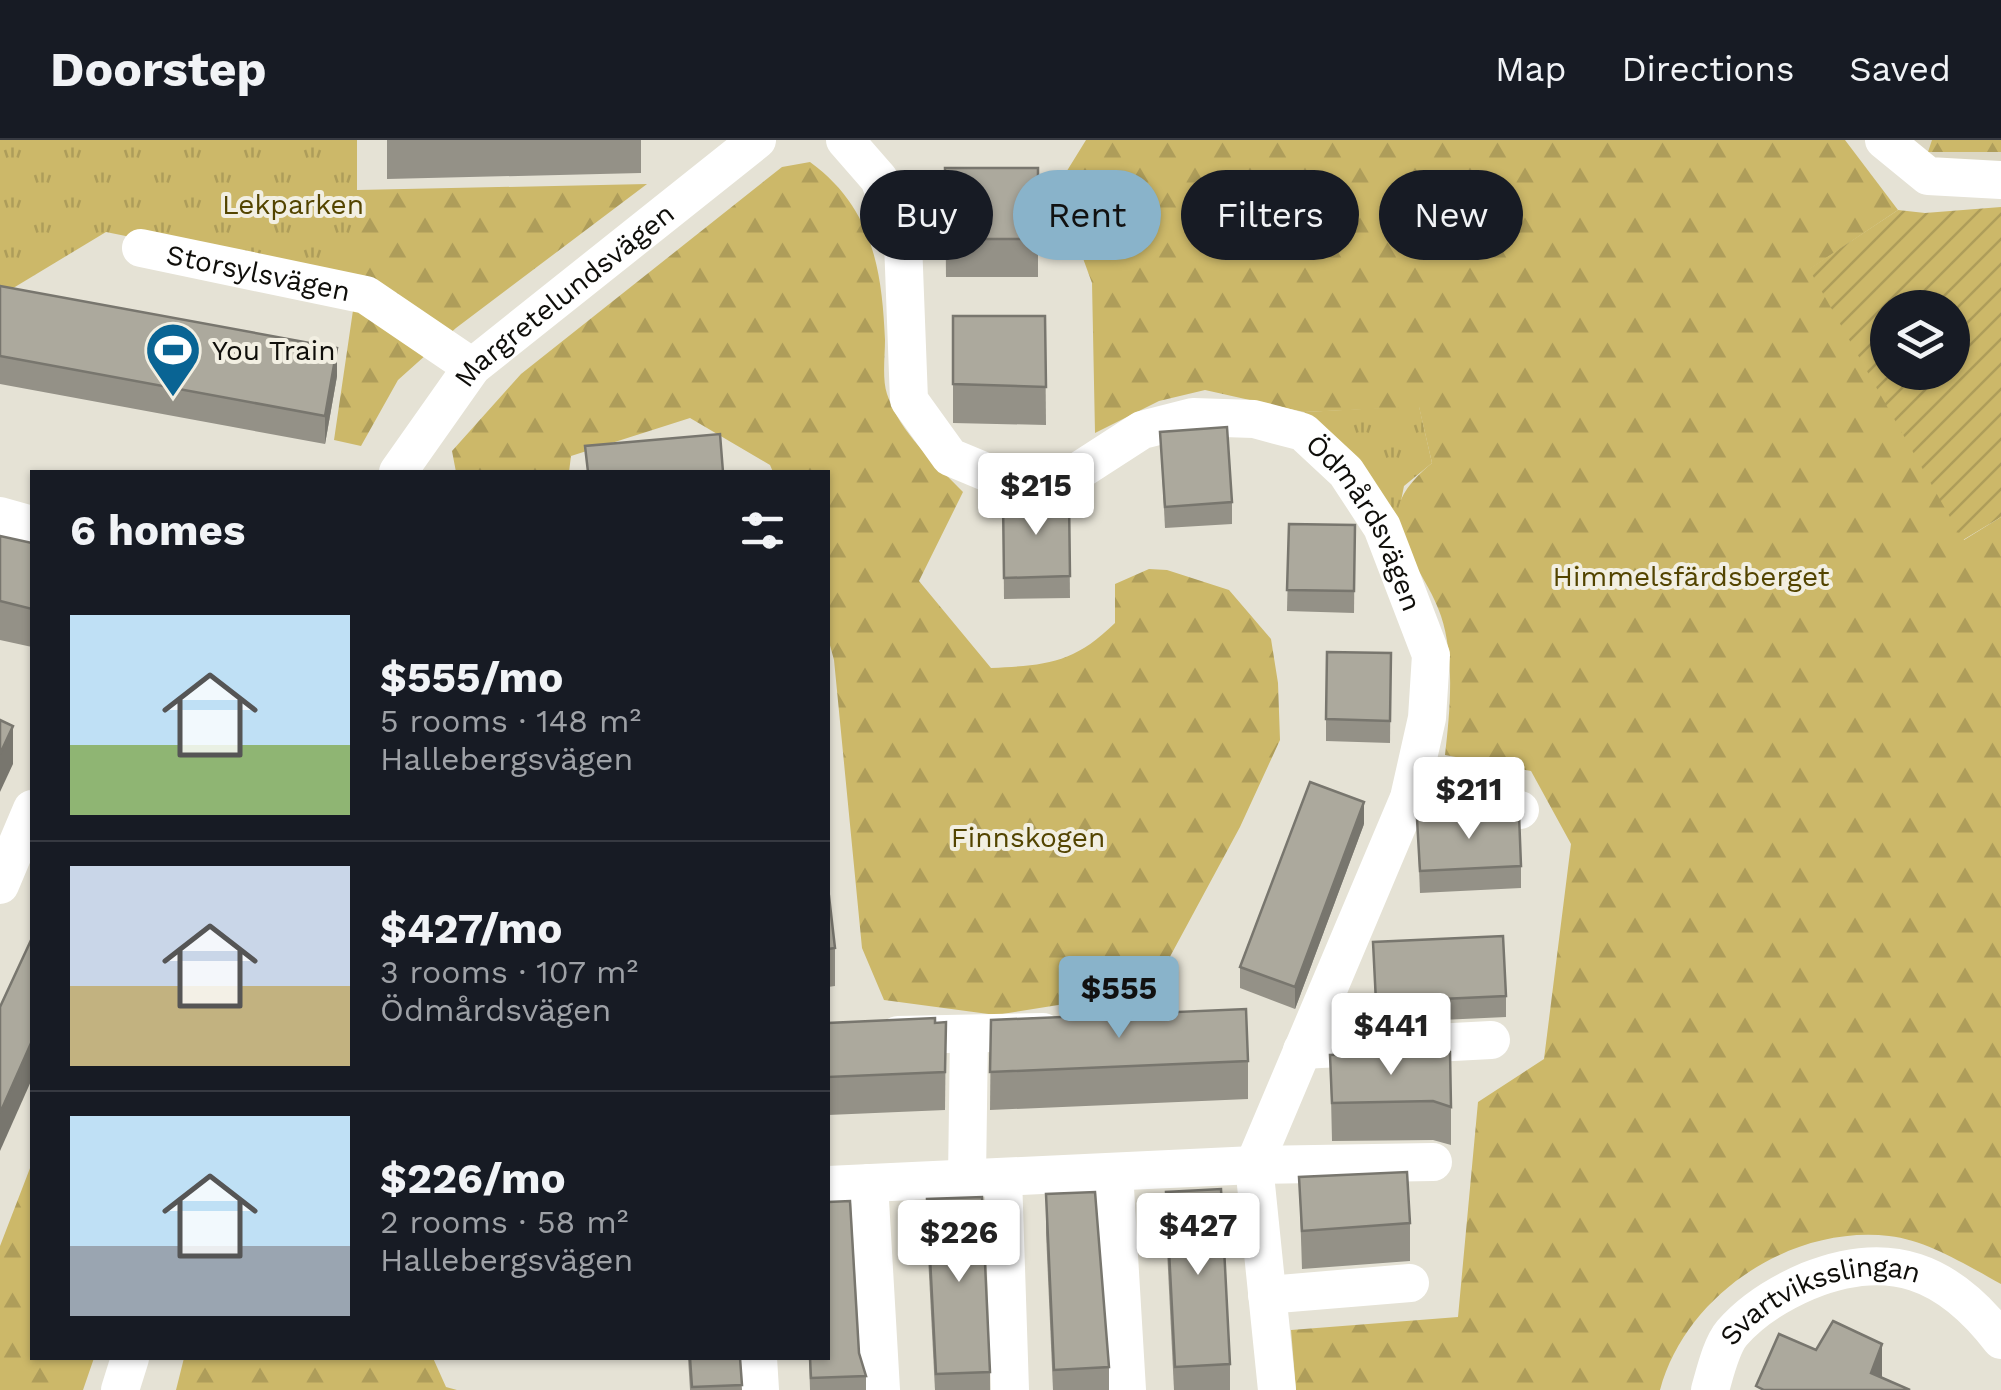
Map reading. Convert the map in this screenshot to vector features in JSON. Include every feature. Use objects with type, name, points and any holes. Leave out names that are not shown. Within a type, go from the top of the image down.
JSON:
[{"type":"street","name":"Margretelundsvägen","points":[[399,470],[472,367],[757,140]]},
{"type":"street","name":"Ödmårdsvägen","points":[[845,140],[879,179],[903,242],[909,400],[950,457],[1017,485],[1077,472],[1142,430],[1193,417],[1254,419],[1303,432],[1346,472],[1382,527],[1431,654],[1427,718],[1409,798],[1254,1165],[1278,1390]]},
{"type":"street","points":[[1884,140],[1928,176],[2001,180]]},
{"type":"street","name":"Storsylsvägen","points":[[141,248],[366,296],[472,367]]},
{"type":"street","points":[[0,516],[30,524]]},
{"type":"street","points":[[1409,798],[1520,810]]},
{"type":"street","points":[[0,885],[30,814]]},
{"type":"street","points":[[891,1036],[1082,1031]]},
{"type":"street","points":[[969,1034],[1010,1390]]},
{"type":"street","points":[[1302,1050],[1491,1040]]},
{"type":"street","points":[[830,1185],[1254,1165],[1433,1162]]},
{"type":"street","points":[[1114,1172],[1127,1390]]},
{"type":"street","points":[[870,1183],[882,1390]]},
{"type":"street","name":"Svartviksslingan","points":[[1710,1390],[1730,1335],[1778,1294],[1846,1266],[1885,1263],[1931,1278],[1980,1312],[2001,1340]]},
{"type":"street","points":[[1268,1295],[1410,1282]]},
{"type":"street","points":[[120,1390],[129,1360]]},
{"type":"street","points":[[758,1360],[760,1390]]},
{"type":"shaded area","points":[[1905,140],[2001,140],[2001,168],[1938,166]]},
{"type":"green space","name":"Lekparken","points":[[0,140],[357,140],[357,283],[106,232],[0,296]]},
{"type":"green space","name":"Himmelsfärdsberget","points":[[1086,140],[1845,140],[1898,210],[1810,269],[1870,375],[1870,390],[1879,390],[1964,540],[2001,517],[2001,1284],[1947,1255],[1903,1238],[1852,1236],[1816,1242],[1780,1255],[1718,1296],[1673,1355],[1660,1390],[1296,1390],[1291,1330],[1458,1317],[1478,1102],[1544,1059],[1571,844],[1531,771],[1445,755],[1450,685],[1445,632],[1431,593],[1401,538],[1397,520],[1400,503],[1411,484],[1432,463],[1419,407],[1304,412],[1205,390],[1159,401],[1095,433],[1092,283],[1084,260],[1161,260],[1161,170],[1067,170]]},
{"type":"green space","points":[[1932,140],[2001,140],[2001,152],[1928,152]]},
{"type":"green space","name":"Finnskogen","points":[[810,162],[831,180],[860,219],[860,260],[875,260],[881,289],[885,388],[893,408],[919,447],[963,492],[919,581],[991,668],[1058,660],[1086,647],[1115,623],[1115,584],[1149,569],[1167,570],[1229,590],[1271,639],[1278,683],[1280,740],[1240,827],[1152,990],[996,1015],[884,1000],[862,948],[830,645],[830,470],[772,470],[770,465],[690,418],[571,456],[569,470],[456,470],[452,451],[521,374],[782,167]]},
{"type":"green space","points":[[647,184],[456,328],[398,380],[361,446],[334,440],[357,283],[357,190]]},
{"type":"green space","points":[[2001,207],[2001,517],[1963,540],[1878,390],[1970,390],[1970,290],[1870,290],[1870,376],[1809,269],[1898,210],[1925,213]]},
{"type":"green space","points":[[1419,406],[1432,463],[1404,486],[1396,526],[1332,434],[1304,412]]},
{"type":"green space","points":[[30,1168],[30,1360],[93,1360],[83,1390],[0,1390],[0,1246]]},
{"type":"green space","points":[[184,1360],[434,1360],[446,1387],[457,1390],[176,1390]]},
{"type":"building","points":[[1038,168],[1013,170],[1013,239],[993,239],[993,170],[945,170]]},
{"type":"building","points":[[0,286],[337,348],[325,416],[0,356]]},
{"type":"building","points":[[953,316],[1045,316],[1046,387],[953,384]]},
{"type":"building","points":[[1227,427],[1232,502],[1165,507],[1160,432]]},
{"type":"building","points":[[720,434],[723,470],[588,470],[585,446]]},
{"type":"building","points":[[1069,499],[1070,576],[1004,578],[1003,500]]},
{"type":"building","points":[[1289,524],[1355,525],[1354,591],[1287,590]]},
{"type":"building","points":[[0,536],[30,543],[30,608],[0,601]]},
{"type":"building","points":[[1327,652],[1391,653],[1390,721],[1326,719]]},
{"type":"building","points":[[0,720],[13,726],[0,754]]},
{"type":"building","points":[[1310,782],[1364,802],[1295,987],[1240,967]]},
{"type":"building","points":[[1519,814],[1521,866],[1420,871],[1417,819]]},
{"type":"building","points":[[830,905],[835,948],[830,949]]},
{"type":"building","points":[[1503,936],[1506,996],[1376,1002],[1373,942]]},
{"type":"building","points":[[30,942],[30,1046],[0,1113],[0,1007]]},
{"type":"building","points":[[1246,1009],[1248,1061],[990,1072],[991,1020]]},
{"type":"building","points":[[935,1018],[935,1023],[946,1022],[945,1072],[830,1077],[830,1023]]},
{"type":"building","points":[[1450,1052],[1451,1107],[1433,1101],[1332,1103],[1330,1055]]},
{"type":"building","points":[[1407,1172],[1410,1223],[1302,1231],[1299,1177]]},
{"type":"building","points":[[1221,1189],[1230,1364],[1175,1367],[1166,1192]]},
{"type":"building","points":[[1095,1192],[1109,1367],[1054,1370],[1046,1194]]},
{"type":"building","points":[[982,1197],[990,1372],[936,1374],[927,1199]]},
{"type":"building","points":[[850,1201],[859,1353],[866,1376],[811,1378],[810,1360],[830,1360],[830,1202]]},
{"type":"building","points":[[1833,1321],[1882,1344],[1871,1373],[1910,1390],[1764,1390],[1756,1386],[1779,1334],[1816,1350]]},
{"type":"building","points":[[690,1360],[740,1360],[742,1385],[692,1387]]},
{"type":"place","name":"You Train","points":[[173,399]]}]
